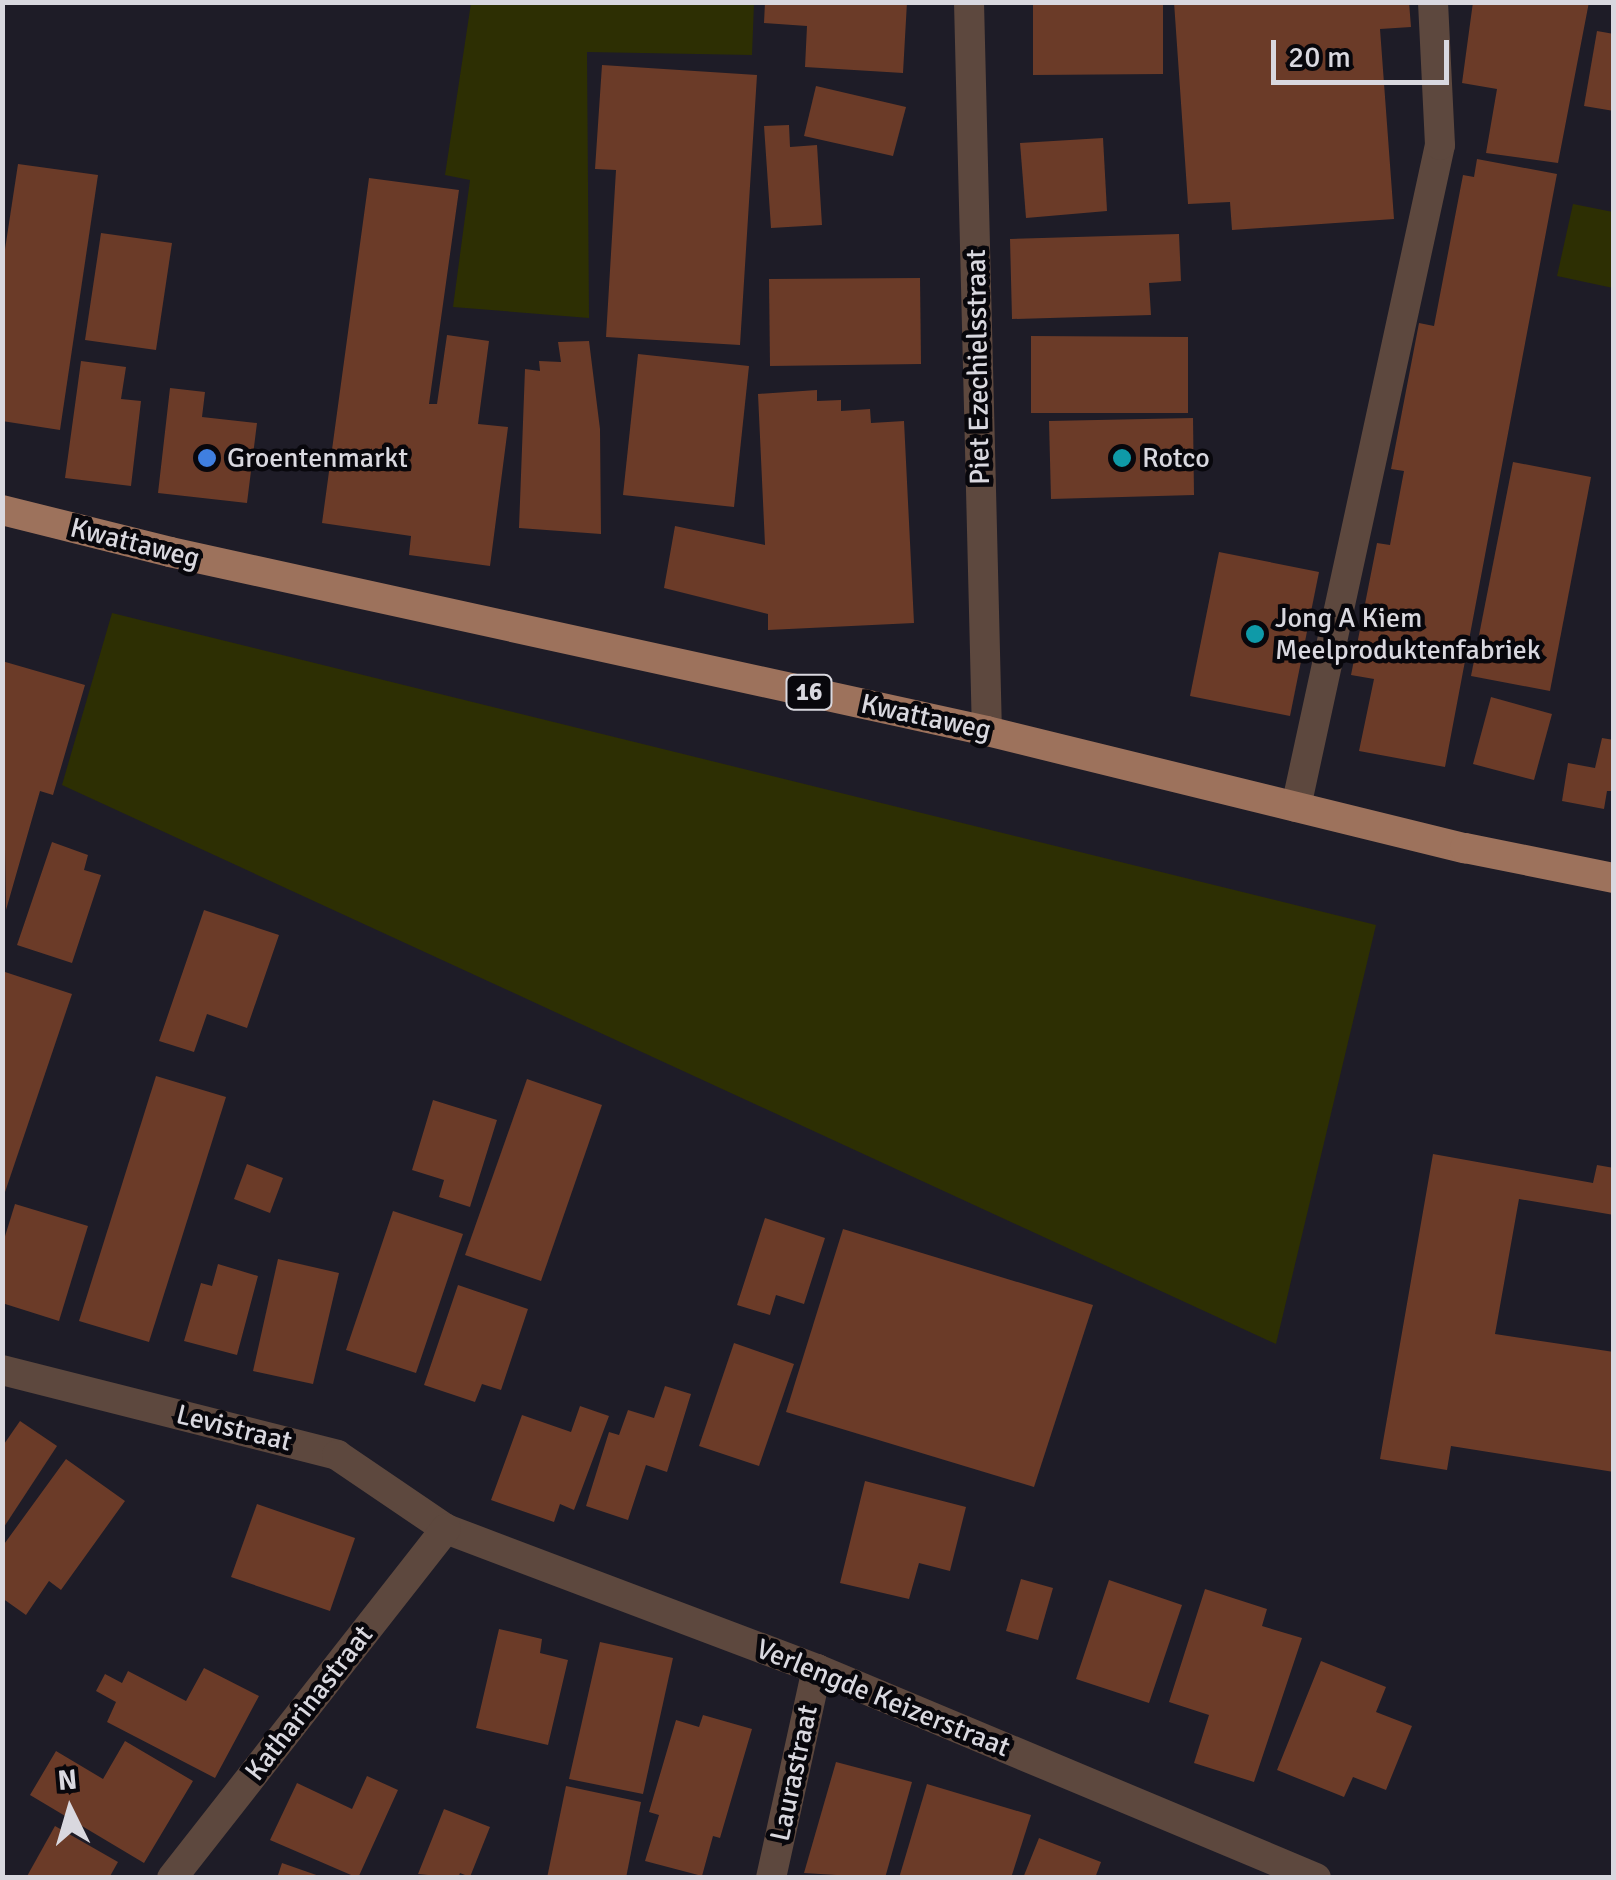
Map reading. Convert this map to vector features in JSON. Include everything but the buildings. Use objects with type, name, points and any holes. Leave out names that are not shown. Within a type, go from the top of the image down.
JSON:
[{"type":"main road","name":"Kwattaweg","points":[[2,510],[170,552],[987,731],[1296,807],[1614,878]]},
{"type":"street","name":"Piet Ezechielsstraat","points":[[969,2],[987,731]]},
{"type":"street","points":[[1296,807],[1440,145],[1433,2]]},
{"type":"street","name":"Levistraat","points":[[2,1370],[337,1455],[446,1529]]},
{"type":"street","name":"Verlengde Keizerstraat","points":[[446,1529],[817,1668],[1316,1878]]},
{"type":"street","name":"Katharinastraat","points":[[172,1878],[446,1529]]},
{"type":"street","name":"Laurastraat","points":[[771,1878],[817,1668]]},
{"type":"shaded area","points":[[471,3],[754,3],[752,55],[587,52],[589,318],[453,307],[470,180],[445,175]]},
{"type":"shaded area","points":[[1573,204],[1613,212],[1613,288],[1557,276]]},
{"type":"shaded area","points":[[112,613],[1376,925],[1276,1344],[62,785]]},
{"type":"place","name":"Groentenmarkt","points":[[207,458]]},
{"type":"place","name":"Rotco","points":[[1122,458]]},
{"type":"place","name":"Jong A Kiem Meelproduktenfabriek","points":[[1255,634]]}]
